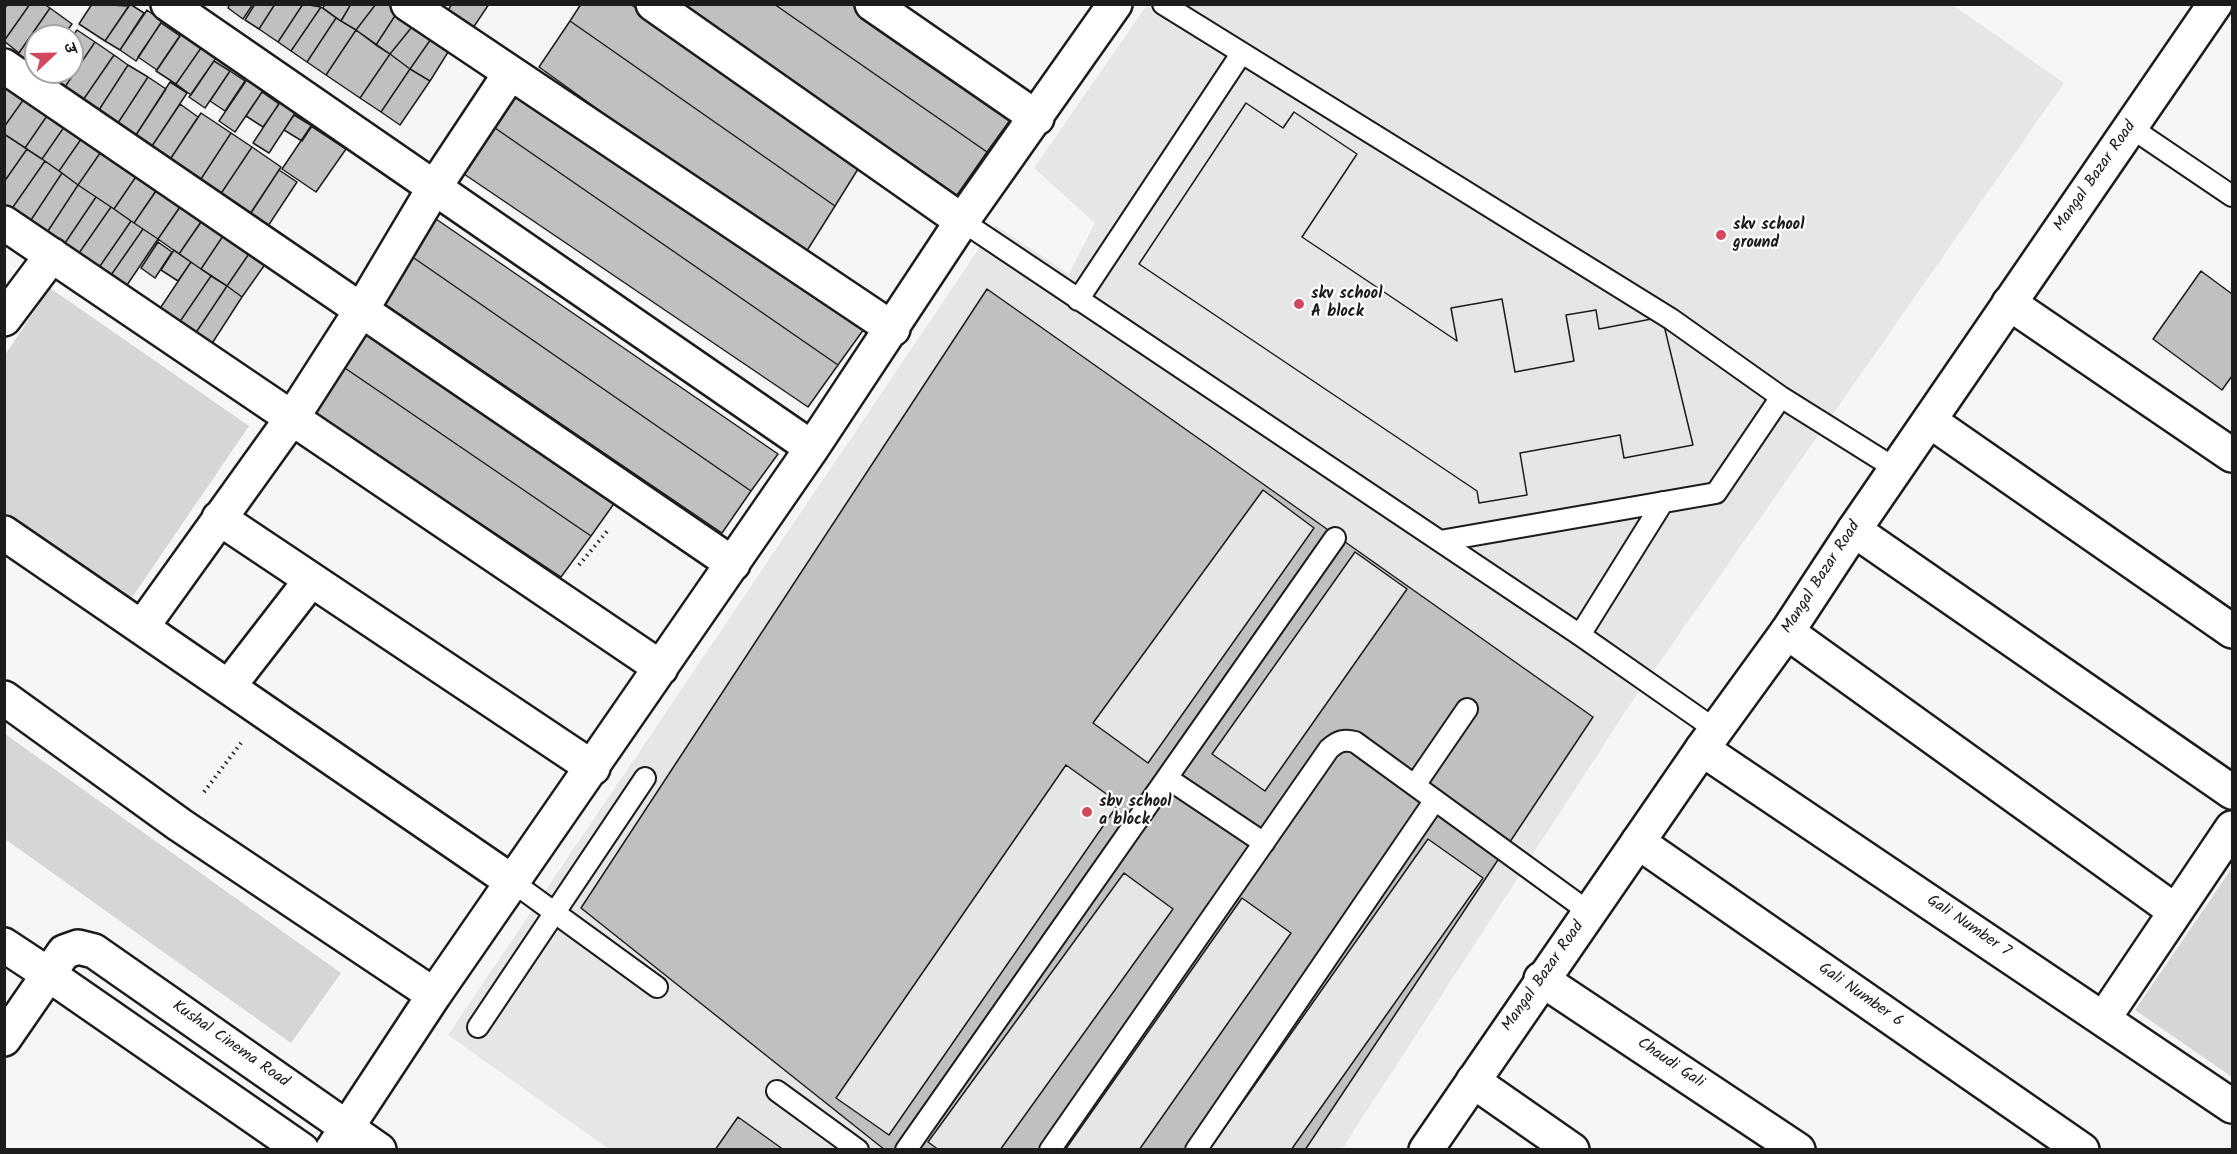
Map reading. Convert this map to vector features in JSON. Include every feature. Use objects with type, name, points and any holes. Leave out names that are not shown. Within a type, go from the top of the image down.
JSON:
[{"type":"street","points":[[168,4],[812,448]]},
{"type":"street","points":[[408,4],[509,75],[892,329]]},
{"type":"street","points":[[653,4],[962,221]]},
{"type":"street","points":[[872,4],[1037,118]]},
{"type":"street","name":"Mangal Bazar Road","points":[[1426,1149],[1541,979],[1787,632],[1854,530],[2215,4]]},
{"type":"street","points":[[340,1139],[434,995],[514,883],[812,448],[962,221],[1037,118],[1107,7]]},
{"type":"street","points":[[4,66],[733,564]]},
{"type":"street","points":[[142,627],[292,418],[362,309],[434,188],[509,75]]},
{"type":"street","points":[[4,223],[661,668]]},
{"type":"street","points":[[4,319],[52,255]]},
{"type":"street","points":[[2009,303],[2232,455]]},
{"type":"street","points":[[1930,422],[2232,631]]},
{"type":"street","points":[[219,518],[593,768]]},
{"type":"street","points":[[1854,530],[2232,792]]},
{"type":"street","points":[[4,533],[514,883]]},
{"type":"street","points":[[229,686],[311,580]]},
{"type":"street","points":[[1787,632],[2175,911]]},
{"type":"street","points":[[4,698],[180,825],[434,995]]},
{"type":"street","name":"Gali Number 7","points":[[1709,739],[2232,1106]]},
{"type":"street","points":[[2104,1018],[2232,828]]},
{"type":"street","name":"Gali Number 6","points":[[1638,842],[2082,1149]]},
{"type":"street","points":[[4,945],[302,1149]]},
{"type":"street","name":"Kushal Cinema Road","points":[[48,974],[64,952],[78,947],[94,951],[340,1139],[379,1149]]},
{"type":"street","points":[[4,1038],[48,974]]},
{"type":"street","name":"Chaudi Gali","points":[[1541,979],[1798,1149]]},
{"type":"street","points":[[1473,1081],[1572,1149]]},
{"type":"lane","points":[[1163,4],[1240,54],[1671,319],[1781,397],[1896,469]]},
{"type":"lane","points":[[1078,300],[1240,54]]},
{"type":"lane","points":[[2130,128],[2232,196]]},
{"type":"lane","points":[[962,221],[1580,634],[1709,739]]},
{"type":"lane","points":[[1440,541],[1716,493],[1781,397]]},
{"type":"lane","points":[[1580,634],[1664,502]]},
{"type":"lane","points":[[906,1149],[1335,538]]},
{"type":"lane","points":[[1415,785],[1467,709]]},
{"type":"lane","points":[[1050,1149],[1329,749],[1345,739],[1355,742],[1589,912]]},
{"type":"lane","points":[[478,1026],[645,778]]},
{"type":"lane","points":[[1167,778],[1264,843]]},
{"type":"lane","points":[[1196,1149],[1435,800]]},
{"type":"lane","points":[[514,883],[657,987]]},
{"type":"lane","points":[[777,1091],[858,1149]]},
{"type":"path","points":[[554,595],[635,497]]},
{"type":"path","points":[[180,825],[264,711]]},
{"type":"shaded area","points":[[1147,5],[1953,5],[2064,83],[1627,709],[1342,1149],[609,1149],[448,1035],[995,225],[1069,274],[1095,223],[1034,168]]},
{"type":"shaded area","points":[[50,288],[249,426],[131,599],[5,513],[5,355]]},
{"type":"shaded area","points":[[5,734],[341,973],[291,1043],[5,839]]},
{"type":"shaded area","points":[[2232,868],[2232,1077],[2135,1010]]},
{"type":"building","points":[[8,4],[30,4],[4,41],[4,9]]},
{"type":"building","points":[[30,4],[44,4],[50,8],[39,24],[24,24],[24,46],[19,53],[4,41]]},
{"type":"building","points":[[92,4],[129,6],[105,41],[84,27],[84,24],[79,24]]},
{"type":"building","points":[[130,4],[144,13],[120,50],[105,41]]},
{"type":"building","points":[[230,4],[253,4],[243,19],[228,8]]},
{"type":"building","points":[[255,4],[275,4],[259,29],[245,20]]},
{"type":"building","points":[[275,4],[303,4],[278,42],[259,29]]},
{"type":"building","points":[[303,4],[321,7],[291,51],[278,42]]},
{"type":"building","points":[[325,4],[351,4],[341,21],[323,8]]},
{"type":"building","points":[[351,4],[376,4],[356,30],[341,21]]},
{"type":"building","points":[[376,4],[402,5],[376,45],[356,30]]},
{"type":"building","points":[[452,4],[489,4],[473,28],[448,10]]},
{"type":"building","points":[[581,4],[630,4],[863,161],[835,206],[570,21]]},
{"type":"building","points":[[679,4],[774,4],[987,152],[957,195]]},
{"type":"building","points":[[774,4],[853,4],[1013,116],[987,152]]},
{"type":"building","points":[[402,5],[420,17],[390,54],[376,45]]},
{"type":"building","points":[[321,7],[336,18],[307,62],[291,51]]},
{"type":"building","points":[[50,8],[72,24],[39,24]]},
{"type":"building","points":[[147,10],[162,21],[136,61],[120,50]]},
{"type":"building","points":[[420,17],[438,29],[410,69],[390,54]]},
{"type":"building","points":[[336,18],[356,30],[326,75],[307,62]]},
{"type":"building","points":[[570,21],[835,206],[803,257],[539,67]]},
{"type":"building","points":[[161,23],[180,36],[157,70],[138,57]]},
{"type":"building","points":[[438,29],[455,41],[430,81],[410,69]]},
{"type":"building","points":[[356,30],[390,54],[360,98],[326,75]]},
{"type":"building","points":[[181,34],[201,48],[176,84],[156,71]]},
{"type":"building","points":[[84,35],[95,42],[84,58]]},
{"type":"building","points":[[95,42],[114,55],[81,103],[63,90],[67,84],[84,84],[84,58]]},
{"type":"building","points":[[24,46],[24,65],[14,60]]},
{"type":"building","points":[[201,48],[216,58],[191,95],[176,84]]},
{"type":"building","points":[[390,54],[410,69],[381,112],[360,98]]},
{"type":"building","points":[[114,55],[128,65],[97,113],[81,103]]},
{"type":"building","points":[[214,61],[230,71],[205,108],[189,97]]},
{"type":"building","points":[[128,65],[148,77],[116,126],[97,113]]},
{"type":"building","points":[[410,69],[430,81],[400,125],[381,112]]},
{"type":"building","points":[[230,71],[245,81],[225,111],[210,101]]},
{"type":"building","points":[[148,77],[166,89],[134,138],[116,126]]},
{"type":"building","points":[[248,78],[264,89],[235,132],[219,121]]},
{"type":"building","points":[[4,79],[29,92],[4,127]]},
{"type":"building","points":[[170,82],[187,93],[150,149],[134,138]]},
{"type":"building","points":[[54,84],[67,84],[63,90]]},
{"type":"building","points":[[520,91],[864,329],[838,365],[495,128]]},
{"type":"building","points":[[29,92],[53,107],[25,148],[4,134],[4,127]]},
{"type":"building","points":[[262,92],[279,104],[263,127],[246,116]]},
{"type":"building","points":[[280,102],[295,113],[269,153],[253,143]]},
{"type":"building","name":"skv school A block","points":[[1246,103],[1283,128],[1294,112],[1357,154],[1302,237],[1457,341],[1451,308],[1502,299],[1515,372],[1574,361],[1566,315],[1596,310],[1599,329],[1662,317],[1693,445],[1624,458],[1620,435],[1520,453],[1527,495],[1479,503],[1477,491],[1139,264]]},
{"type":"building","name":"skv school A block","points":[[1246,103],[1283,128],[1294,112],[1357,154],[1302,237],[1457,341],[1451,308],[1502,299],[1515,372],[1574,361],[1566,315],[1596,310],[1599,329],[1662,317],[1693,445],[1624,458],[1620,435],[1520,453],[1527,495],[1479,503],[1477,491],[1139,264]]},
{"type":"building","points":[[180,104],[198,117],[169,161],[150,149]]},
{"type":"building","points":[[53,107],[69,120],[42,159],[25,148]]},
{"type":"building","points":[[201,113],[231,133],[199,182],[169,161]]},
{"type":"building","points":[[294,115],[312,126],[302,141],[284,130]]},
{"type":"building","points":[[69,120],[86,132],[59,171],[42,159]]},
{"type":"building","points":[[311,126],[346,149],[316,192],[282,169]]},
{"type":"building","points":[[495,128],[838,365],[808,407],[464,174]]},
{"type":"building","points":[[86,132],[107,143],[78,185],[59,171]]},
{"type":"building","points":[[231,133],[252,147],[220,195],[199,182]]},
{"type":"building","points":[[4,134],[27,149],[4,182]]},
{"type":"building","points":[[107,143],[144,165],[114,209],[78,185]]},
{"type":"building","points":[[252,147],[281,167],[249,216],[220,195]]},
{"type":"building","points":[[27,149],[45,161],[11,210],[4,206],[4,182]]},
{"type":"building","points":[[45,161],[62,173],[29,223],[11,210]]},
{"type":"building","points":[[144,165],[164,179],[134,223],[114,209]]},
{"type":"building","points":[[279,170],[297,182],[268,226],[250,214]]},
{"type":"building","points":[[62,173],[78,185],[46,234],[29,223]]},
{"type":"building","points":[[163,181],[187,197],[158,239],[134,223]]},
{"type":"building","points":[[78,185],[96,197],[63,246],[46,234]]},
{"type":"building","points":[[188,195],[209,210],[179,254],[158,239]]},
{"type":"building","points":[[96,197],[111,207],[77,256],[63,246]]},
{"type":"building","points":[[111,207],[131,221],[98,269],[77,256]]},
{"type":"building","points":[[208,212],[229,227],[201,269],[179,254]]},
{"type":"building","points":[[436,219],[778,454],[751,491],[411,256]]},
{"type":"building","points":[[131,221],[143,229],[109,278],[98,269]]},
{"type":"building","points":[[231,224],[257,242],[227,286],[201,269]]},
{"type":"building","points":[[143,229],[158,239],[125,288],[109,278]]},
{"type":"building","points":[[158,242],[172,252],[155,278],[141,268]]},
{"type":"building","points":[[257,242],[273,253],[242,297],[227,286]]},
{"type":"building","points":[[174,250],[191,262],[178,281],[161,270]]},
{"type":"building","points":[[411,256],[751,491],[722,533],[380,301]]},
{"type":"building","points":[[191,262],[211,276],[179,323],[159,310]]},
{"type":"building","points":[[2201,271],[2232,294],[2232,376],[2222,390],[2153,339]]},
{"type":"building","points":[[211,276],[227,286],[195,334],[179,323]]},
{"type":"building","points":[[227,286],[242,297],[211,345],[195,334]]},
{"type":"building","name":"sbv school a block","points":[[987,289],[1593,717],[1305,1150],[885,1150],[581,908]]},
{"type":"building","points":[[364,327],[618,498],[591,536],[339,364]]},
{"type":"building","points":[[339,364],[591,536],[561,577],[308,409]]},
{"type":"building","points":[[1263,490],[1314,528],[1148,763],[1093,723]]},
{"type":"building","points":[[1355,552],[1407,589],[1265,791],[1212,754]]},
{"type":"building","points":[[1066,765],[1119,803],[889,1135],[836,1098]]},
{"type":"building","points":[[1428,839],[1483,878],[1291,1150],[1209,1150]]},
{"type":"building","points":[[1124,873],[1173,909],[1000,1150],[939,1150],[928,1142]]},
{"type":"building","points":[[1242,898],[1291,933],[1139,1150],[1065,1150]]},
{"type":"building","points":[[738,1117],[784,1150],[715,1150]]},
{"type":"place","name":"skv school ground","points":[[1721,235]]},
{"type":"place","name":"skv school A block","points":[[1299,304]]},
{"type":"place","name":"sbv school a block","points":[[1087,812]]}]
